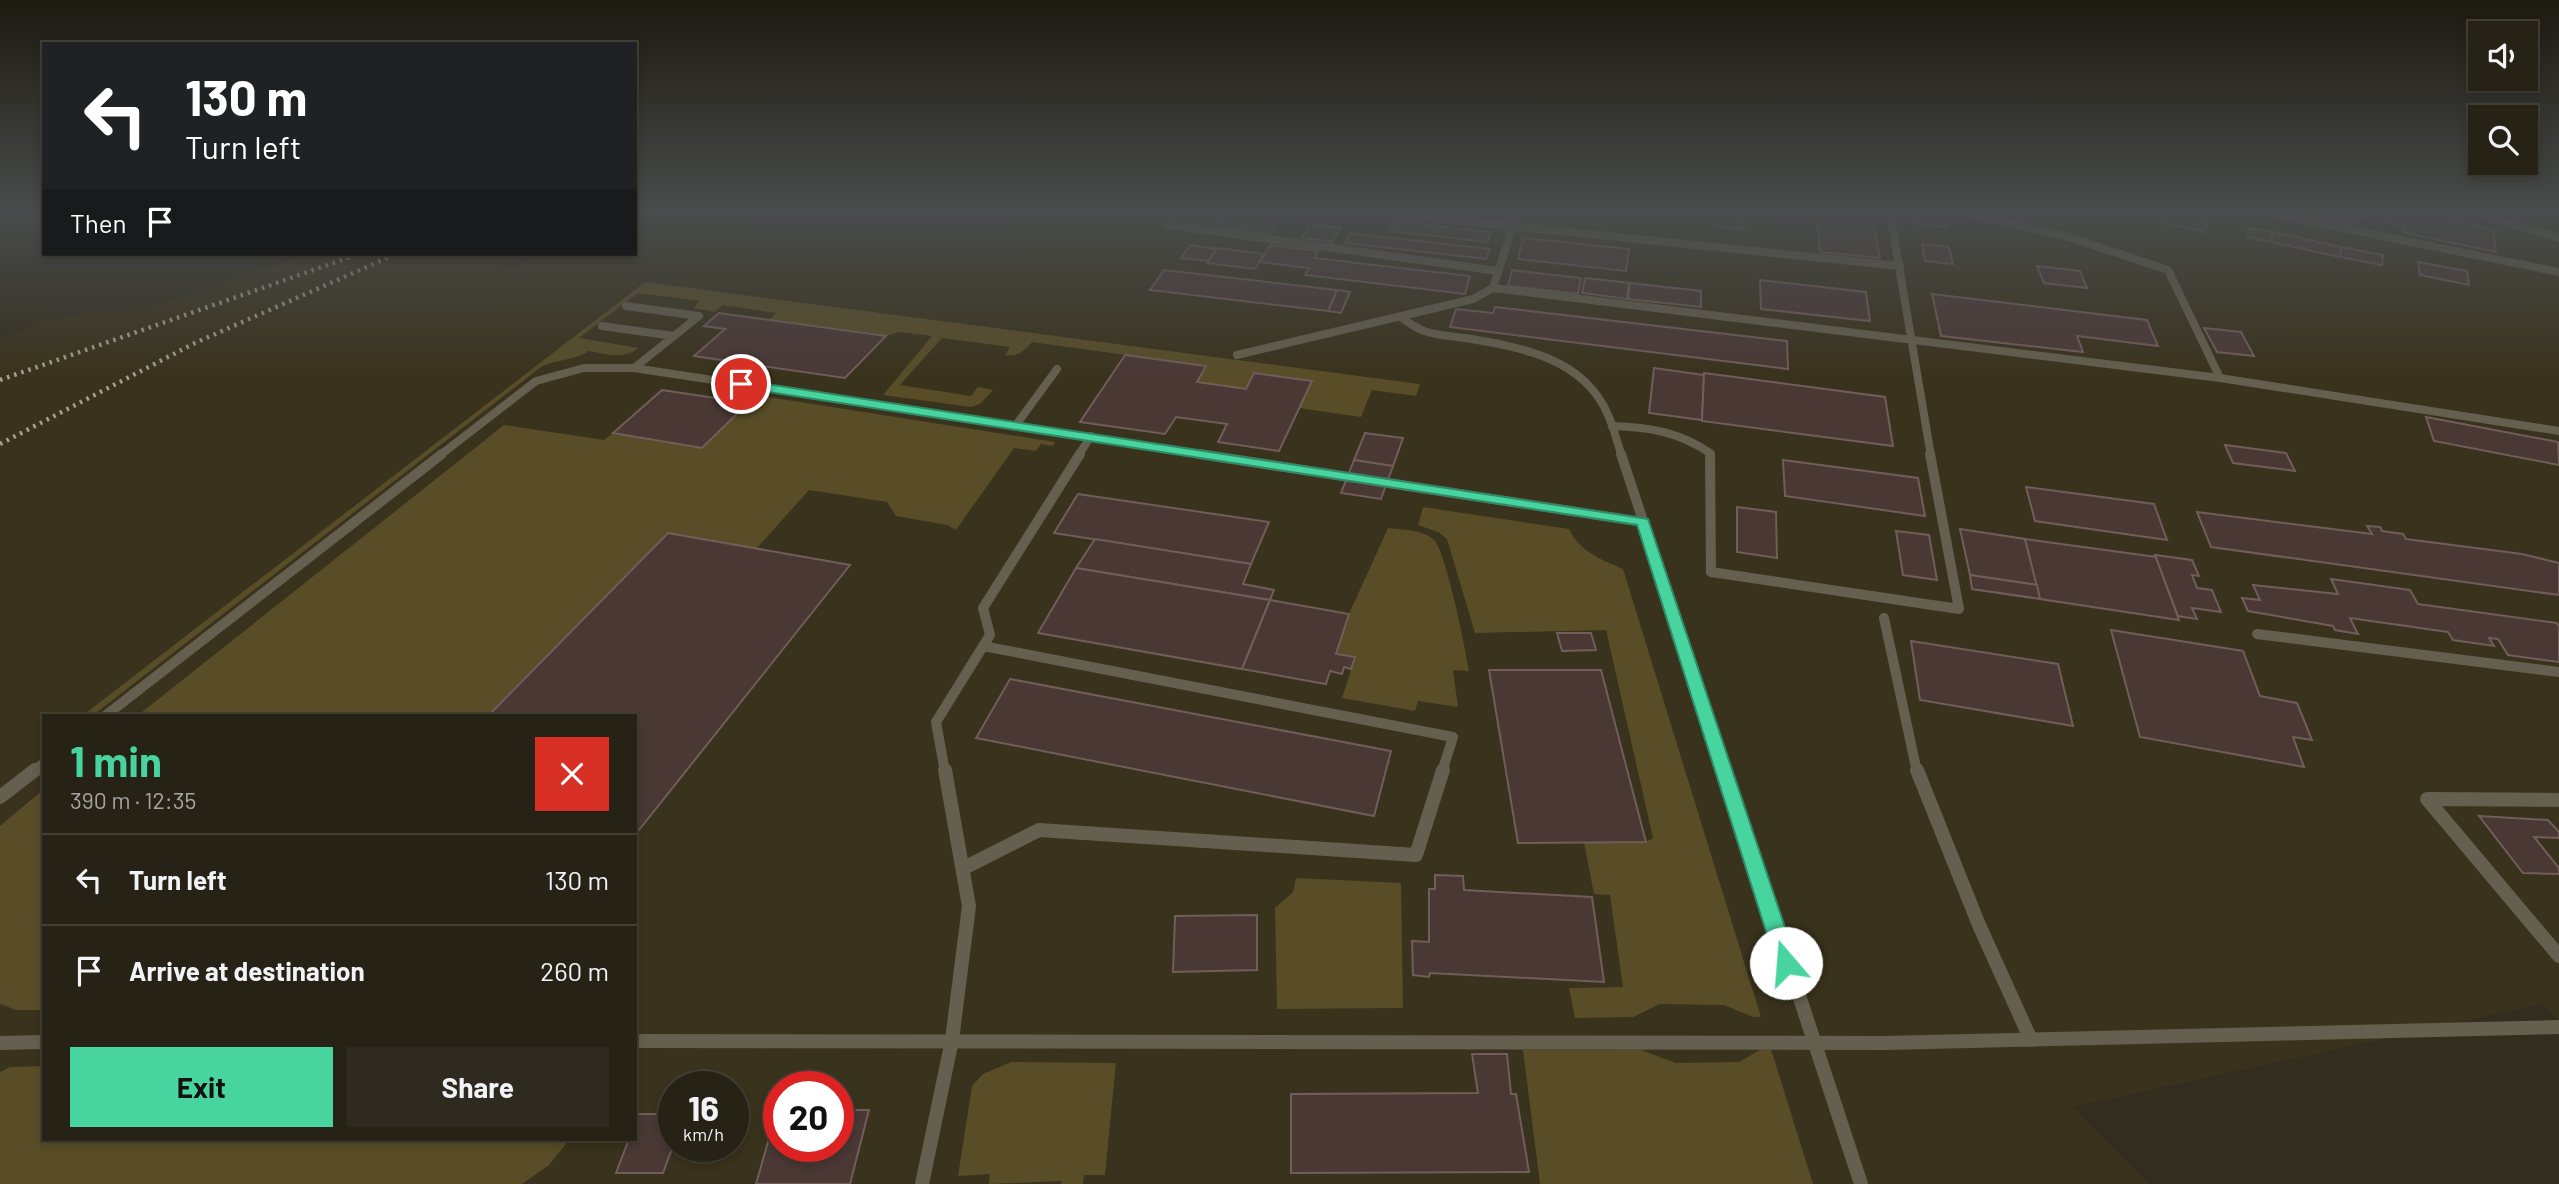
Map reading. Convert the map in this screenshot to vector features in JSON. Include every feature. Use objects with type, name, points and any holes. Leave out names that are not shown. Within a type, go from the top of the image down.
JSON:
[{"type":"lane","points":[[1478,268],[1498,271],[1493,288]]},
{"type":"lane","points":[[1612,426],[1648,427],[1690,438],[1710,453],[1711,572],[1959,609],[1910,345],[1912,339],[1900,268]]},
{"type":"lane","points":[[2163,268],[2168,270],[2220,378]]},
{"type":"lane","points":[[2541,268],[2559,272]]},
{"type":"lane","points":[[1237,355],[1465,302],[1493,288],[2220,378],[2559,431]]},
{"type":"lane","points":[[626,306],[699,316],[634,368]]},
{"type":"lane","points":[[1401,317],[1419,331],[1513,346],[1562,363],[1590,385],[1612,426],[1812,1043],[1861,1184]]},
{"type":"lane","points":[[602,326],[674,336]]},
{"type":"lane","points":[[108,714],[536,381],[558,372],[590,366],[634,368],[1643,522]]},
{"type":"lane","points":[[1016,425],[1057,369]]},
{"type":"lane","points":[[922,1184],[952,1040],[969,906],[936,722],[990,635],[982,608],[1091,436]]},
{"type":"lane","points":[[1884,618],[1913,761],[1979,925],[2031,1041]]},
{"type":"lane","points":[[2257,634],[2559,672]]},
{"type":"lane","points":[[964,868],[1039,830],[1416,855],[1453,737],[984,646]]},
{"type":"lane","points":[[0,797],[42,765]]},
{"type":"lane","points":[[2559,800],[2427,799],[2559,956]]},
{"type":"lane","points":[[637,1041],[1812,1043],[2031,1041],[2559,1027]]},
{"type":"lane","points":[[0,1042],[42,1042]]},
{"type":"shaded area","points":[[264,268],[499,268],[496,274],[510,268],[2559,268],[2559,1021],[2542,1004],[2073,1107],[2149,1184],[0,1184],[0,335],[18,334],[35,320],[151,307]]},
{"type":"shaded area","points":[[645,282],[1420,384],[1416,396],[1372,390],[1361,417],[1299,408],[1311,381],[1255,373],[1246,389],[1197,382],[1205,366],[1032,342],[1020,353],[1005,355],[1010,347],[942,338],[900,385],[971,396],[978,387],[993,390],[980,404],[971,407],[883,395],[932,336],[899,332],[886,336],[769,320],[776,313],[723,305],[715,312],[693,308],[700,301],[638,293],[579,338],[639,348],[621,355],[588,351],[578,357],[541,367],[95,714],[85,714]]},
{"type":"shaded area","points":[[756,395],[1055,442],[1053,446],[1041,444],[1036,451],[1014,448],[956,530],[947,525],[896,516],[887,502],[809,490],[757,548],[668,533],[490,714],[140,714],[504,425],[604,440],[613,433],[702,448]]},
{"type":"shaded area","points":[[1423,507],[1569,529],[1585,549],[1623,569],[1761,1017],[1753,1017],[1724,1005],[1660,1004],[1633,1017],[1575,1018],[1569,988],[1623,987],[1610,895],[1594,894],[1584,843],[1646,842],[1653,838],[1606,630],[1475,633],[1447,539],[1438,532],[1418,525]]},
{"type":"shaded area","points":[[1388,528],[1424,534],[1434,540],[1439,548],[1455,602],[1469,671],[1453,670],[1458,707],[1418,701],[1415,711],[1342,698],[1355,658],[1336,654],[1349,614]]},
{"type":"shaded area","points":[[42,791],[42,1010],[16,1010],[0,1004],[0,826]]},
{"type":"shaded area","points":[[1296,878],[1401,883],[1403,1008],[1277,1009],[1275,908],[1293,892]]},
{"type":"shaded area","points":[[1771,1049],[1813,1184],[1540,1184],[1523,1050],[1641,1050],[1676,1063],[1739,1062],[1760,1050]]},
{"type":"shaded area","points":[[1011,1062],[1116,1063],[1105,1175],[1084,1175],[1083,1184],[1061,1184],[1061,1181],[989,1184],[990,1174],[958,1176],[972,1086],[983,1074]]},
{"type":"shaded area","points":[[42,1066],[42,1141],[568,1141],[549,1165],[522,1184],[0,1184],[0,1072],[10,1067]]},
{"type":"building","points":[[1309,268],[1403,268],[1470,276],[1465,294],[1305,275]]},
{"type":"building","points":[[1601,268],[1626,268],[1626,271]]},
{"type":"building","points":[[2038,268],[2080,271],[2087,288],[2044,283]]},
{"type":"building","points":[[2419,268],[2467,271],[2469,285],[2420,275]]},
{"type":"building","points":[[1164,270],[1337,290],[1328,311],[1150,290]]},
{"type":"building","points":[[1512,270],[1581,278],[1578,294],[1508,286]]},
{"type":"building","points":[[1585,278],[1629,283],[1627,299],[1582,293]]},
{"type":"building","points":[[1760,280],[1866,292],[1870,321],[1761,309]]},
{"type":"building","points":[[1630,283],[1701,291],[1701,307],[1628,299]]},
{"type":"building","points":[[1337,290],[1350,292],[1341,313],[1328,311]]},
{"type":"building","points":[[1932,294],[2147,320],[2158,346],[2077,336],[2083,352],[1941,336]]},
{"type":"building","points":[[1495,307],[1787,341],[1788,369],[1450,327],[1456,309],[1493,313]]},
{"type":"building","points":[[719,313],[886,336],[845,378],[694,356],[725,329],[704,326]]},
{"type":"building","points":[[2204,328],[2241,332],[2254,356],[2217,352]]},
{"type":"building","points":[[1125,355],[1206,366],[1197,382],[1246,389],[1254,373],[1312,381],[1279,451],[1218,442],[1227,424],[1176,417],[1165,434],[1080,422]]},
{"type":"building","points":[[1654,368],[1704,375],[1702,420],[1649,413]]},
{"type":"building","points":[[1704,373],[1885,397],[1893,446],[1702,421]]},
{"type":"building","points":[[662,390],[748,403],[702,448],[613,433]]},
{"type":"building","points":[[2426,417],[2558,442],[2559,465],[2434,441]]},
{"type":"building","points":[[1365,433],[1403,438],[1393,466],[1354,460]]},
{"type":"building","points":[[2225,445],[2286,453],[2295,471],[2233,463]]},
{"type":"building","points":[[1354,460],[1393,466],[1381,499],[1341,493]]},
{"type":"building","points":[[1783,460],[1918,478],[1925,516],[1785,496]]},
{"type":"building","points":[[2026,487],[2154,504],[2167,540],[2035,521]]},
{"type":"building","points":[[1078,494],[1269,522],[1251,564],[1054,533]]},
{"type":"building","points":[[1737,507],[1776,512],[1777,558],[1737,552]]},
{"type":"building","points":[[2197,512],[2372,534],[2367,526],[2380,527],[2382,531],[2403,534],[2406,539],[2522,554],[2559,563],[2559,595],[2211,547]]},
{"type":"building","points":[[1960,529],[2025,539],[2037,585],[1970,575]]},
{"type":"building","points":[[1896,531],[1929,535],[1937,580],[1903,575]]},
{"type":"building","points":[[668,533],[850,565],[637,832],[637,714],[490,714]]},
{"type":"building","points":[[1095,539],[1251,564],[1243,584],[1274,590],[1270,600],[1076,568]]},
{"type":"building","points":[[2025,539],[2156,557],[2179,620],[2040,599]]},
{"type":"building","points":[[2155,555],[2192,560],[2199,576],[2192,575],[2197,588],[2212,590],[2221,612],[2192,608],[2197,619],[2178,616]]},
{"type":"building","points":[[1076,568],[1270,600],[1242,669],[1038,633]]},
{"type":"building","points":[[1970,575],[2037,585],[2040,599],[1972,589]]},
{"type":"building","points":[[2331,579],[2410,590],[2418,604],[2557,623],[2559,662],[2508,655],[2498,639],[2489,638],[2494,646],[2453,640],[2448,632],[2350,618],[2358,634],[2335,630],[2333,626],[2248,611],[2242,598],[2260,600],[2253,585],[2338,594]]},
{"type":"building","points":[[1270,600],[1349,614],[1336,654],[1355,657],[1351,669],[1344,667],[1342,674],[1330,671],[1326,684],[1242,669]]},
{"type":"building","points":[[2111,630],[2243,651],[2260,696],[2297,703],[2312,740],[2293,737],[2304,767],[2140,737]]},
{"type":"building","points":[[1557,633],[1591,633],[1596,650],[1562,651]]},
{"type":"building","points":[[1911,641],[2058,664],[2073,726],[1920,700]]},
{"type":"building","points":[[1489,670],[1601,670],[1646,842],[1518,843]]},
{"type":"building","points":[[1010,679],[1391,751],[1374,816],[976,738]]},
{"type":"building","points":[[2479,816],[2548,820],[2559,832],[2559,838],[2534,837],[2559,868],[2559,874],[2523,873]]},
{"type":"building","points":[[1435,875],[1463,876],[1464,890],[1592,897],[1604,982],[1430,973],[1429,977],[1413,975],[1412,941],[1429,942],[1429,889],[1435,889]]},
{"type":"building","points":[[1257,915],[1257,970],[1173,972],[1175,916]]},
{"type":"building","points":[[1472,1054],[1507,1054],[1511,1094],[1516,1094],[1529,1172],[1291,1173],[1291,1094],[1478,1093]]},
{"type":"building","points":[[854,1110],[869,1110],[850,1184],[756,1184],[763,1159],[763,1162],[854,1162]]},
{"type":"building","points":[[638,1114],[658,1114],[658,1162],[667,1162],[663,1173],[616,1173],[628,1141],[637,1141]]},
{"type":"railway","points":[[0,380],[318,268]]},
{"type":"railway","points":[[0,444],[195,343],[364,268]]},
{"type":"route","points":[[741,384],[1643,522],[1786,963]]}]
